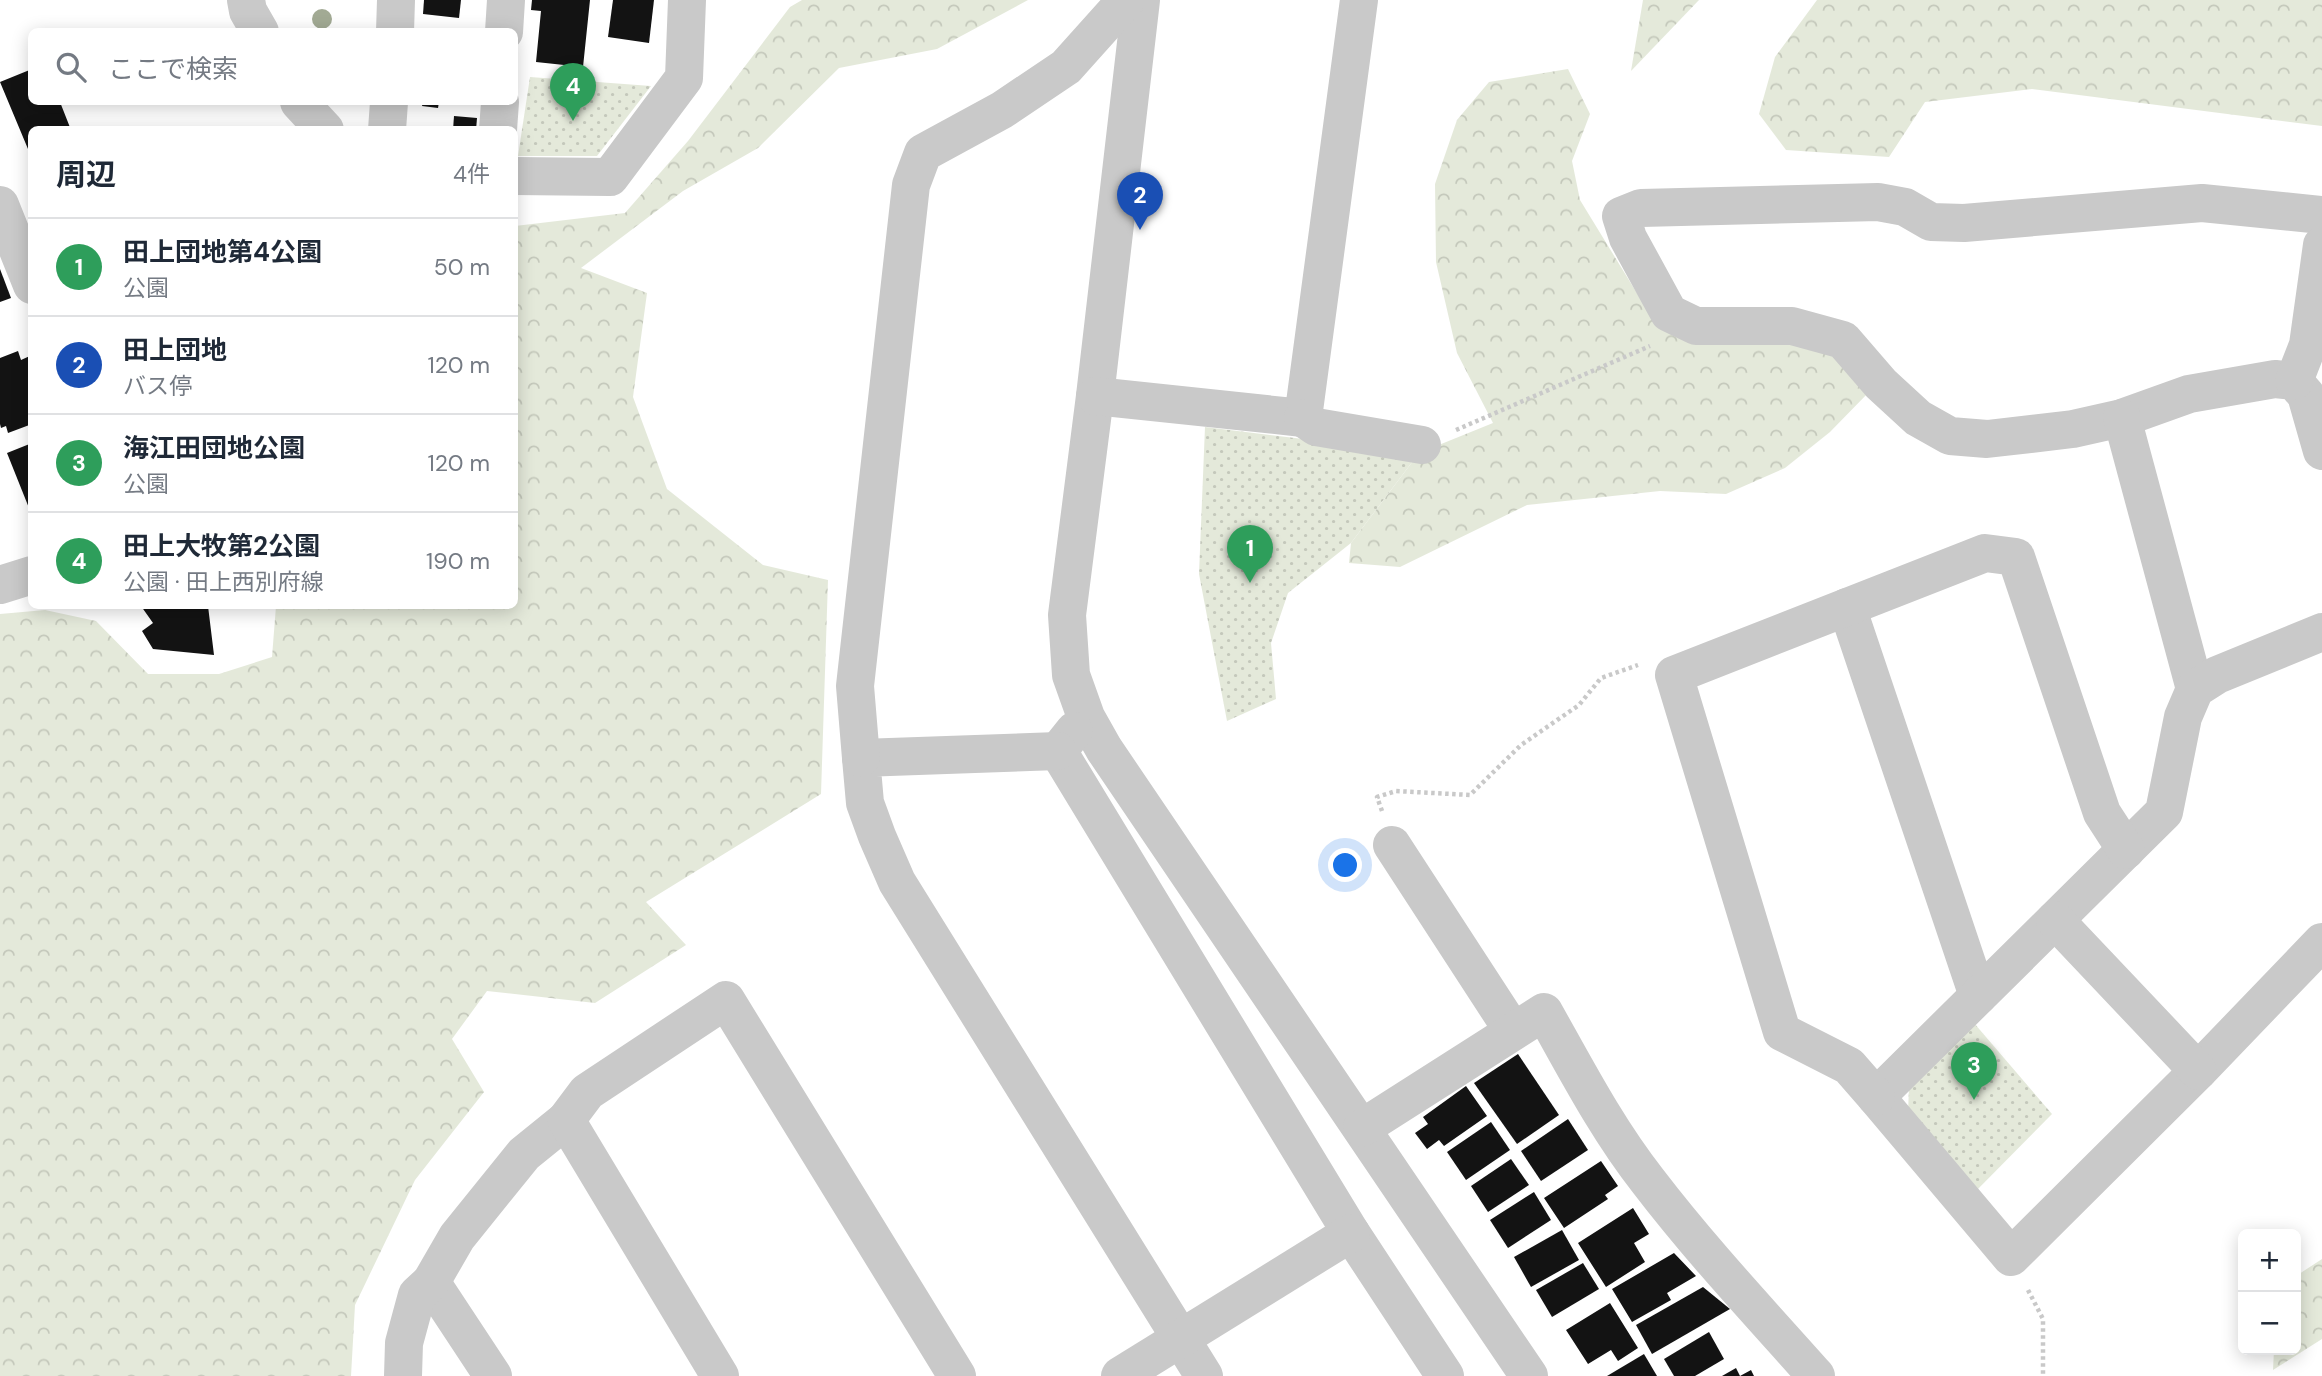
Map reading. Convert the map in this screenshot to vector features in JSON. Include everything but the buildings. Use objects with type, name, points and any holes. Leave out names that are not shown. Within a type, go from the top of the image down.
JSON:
[{"type":"street","points":[[246,0],[248,11],[258,28]]},
{"type":"street","points":[[395,28],[397,0]]},
{"type":"street","points":[[504,28],[506,0]]},
{"type":"street","points":[[518,176],[610,177],[684,78],[687,0]]},
{"type":"street","points":[[1126,0],[1066,67],[1002,110],[923,153],[911,185],[855,686],[865,803],[897,882],[1204,1376]]},
{"type":"street","points":[[1141,0],[1067,615],[1071,675],[1086,717],[1122,777],[1529,1376]]},
{"type":"street","points":[[1303,418],[1359,0]]},
{"type":"street","points":[[302,105],[321,126]]},
{"type":"street","points":[[387,126],[389,105]]},
{"type":"street","points":[[498,126],[500,105]]},
{"type":"street","points":[[2322,215],[2202,203],[1964,223],[1931,222],[1905,207],[1878,202],[1641,208],[1621,216],[1628,238],[1669,313],[1696,326],[1792,326],[1843,340],[1881,384],[1918,418],[1950,436],[1987,439],[2073,429],[2122,418],[2189,394],[2275,379],[2294,381],[2306,395],[2322,451]]},
{"type":"street","points":[[0,205],[28,275]]},
{"type":"street","points":[[2294,381],[2308,345],[2322,245]]},
{"type":"street","points":[[1095,396],[1303,418],[1316,427],[1422,445]]},
{"type":"street","points":[[2122,418],[2195,689]]},
{"type":"street","points":[[2126,850],[2102,813],[2016,557],[1985,553],[1674,675],[1782,1032],[1849,1066],[2011,1256],[2198,1071],[2322,942]]},
{"type":"street","points":[[0,585],[28,576]]},
{"type":"street","points":[[1847,607],[1978,996]]},
{"type":"street","points":[[1876,1097],[2164,812],[2183,717],[2195,689],[2217,675],[2322,632]]},
{"type":"street","points":[[861,758],[1058,751],[1086,717]]},
{"type":"street","points":[[1058,751],[1352,1233],[1445,1376]]},
{"type":"street","points":[[1392,845],[1513,1031]]},
{"type":"street","points":[[2055,920],[2198,1071]]},
{"type":"street","points":[[403,1376],[404,1343],[417,1295],[431,1282],[457,1237],[524,1154],[566,1120],[587,1092],[726,1000],[957,1376]]},
{"type":"street","points":[[1362,1128],[1544,1012],[1590,1095],[1646,1179],[1699,1244],[1816,1376]]},
{"type":"street","points":[[566,1120],[720,1376]]},
{"type":"street","points":[[1120,1376],[1352,1233]]},
{"type":"street","points":[[431,1282],[493,1376]]},
{"type":"path","points":[[1422,445],[1696,326]]},
{"type":"path","points":[[1392,845],[1377,797],[1396,791],[1470,795],[1521,746],[1579,705],[1601,678],[1660,657],[1674,675]]},
{"type":"path","points":[[2011,1256],[2043,1319],[2043,1376]]},
{"type":"green space","points":[[802,0],[1028,0],[937,49],[839,68],[758,148],[683,191],[581,268],[647,293],[633,397],[667,489],[763,565],[828,580],[821,794],[646,902],[686,945],[595,1003],[487,991],[452,1039],[484,1092],[415,1180],[355,1305],[351,1376],[0,1376],[0,614],[45,610],[96,621],[148,674],[219,674],[272,657],[276,609],[518,609],[518,226],[625,213],[688,141],[790,7]]},
{"type":"green space","points":[[1643,0],[1699,0],[1631,71]]},
{"type":"green space","points":[[1817,0],[2322,0],[2322,126],[2032,89],[1925,102],[1889,157],[1786,150],[1759,114],[1775,57]]},
{"type":"green space","points":[[1568,69],[1590,114],[1572,161],[1580,200],[1657,326],[1834,346],[1870,391],[1830,432],[1785,468],[1726,494],[1660,491],[1527,505],[1400,567],[1349,563],[1351,543],[1419,453],[1493,423],[1457,353],[1436,262],[1435,184],[1457,120],[1489,82]]},
{"type":"green space","points":[[530,77],[651,86],[597,156],[518,156]]},
{"type":"green space","points":[[1205,427],[1419,453],[1351,543],[1288,593],[1271,643],[1276,699],[1227,721],[1199,574]]},
{"type":"green space","points":[[1974,1023],[2052,1114],[1973,1194],[1908,1114],[1909,1086]]},
{"type":"green space","points":[[2322,1259],[2322,1339],[2301,1352],[2301,1292],[2301,1273]]},
{"type":"green space","points":[[2274,1355],[2297,1355],[2273,1370]]},
{"type":"place","name":"田上大牧第2公園","points":[[573,121]]},
{"type":"place","name":"田上団地","points":[[1140,230]]},
{"type":"place","name":"田上団地第4公園","points":[[1250,583]]},
{"type":"place","name":"海江田団地公園","points":[[1974,1100]]}]
